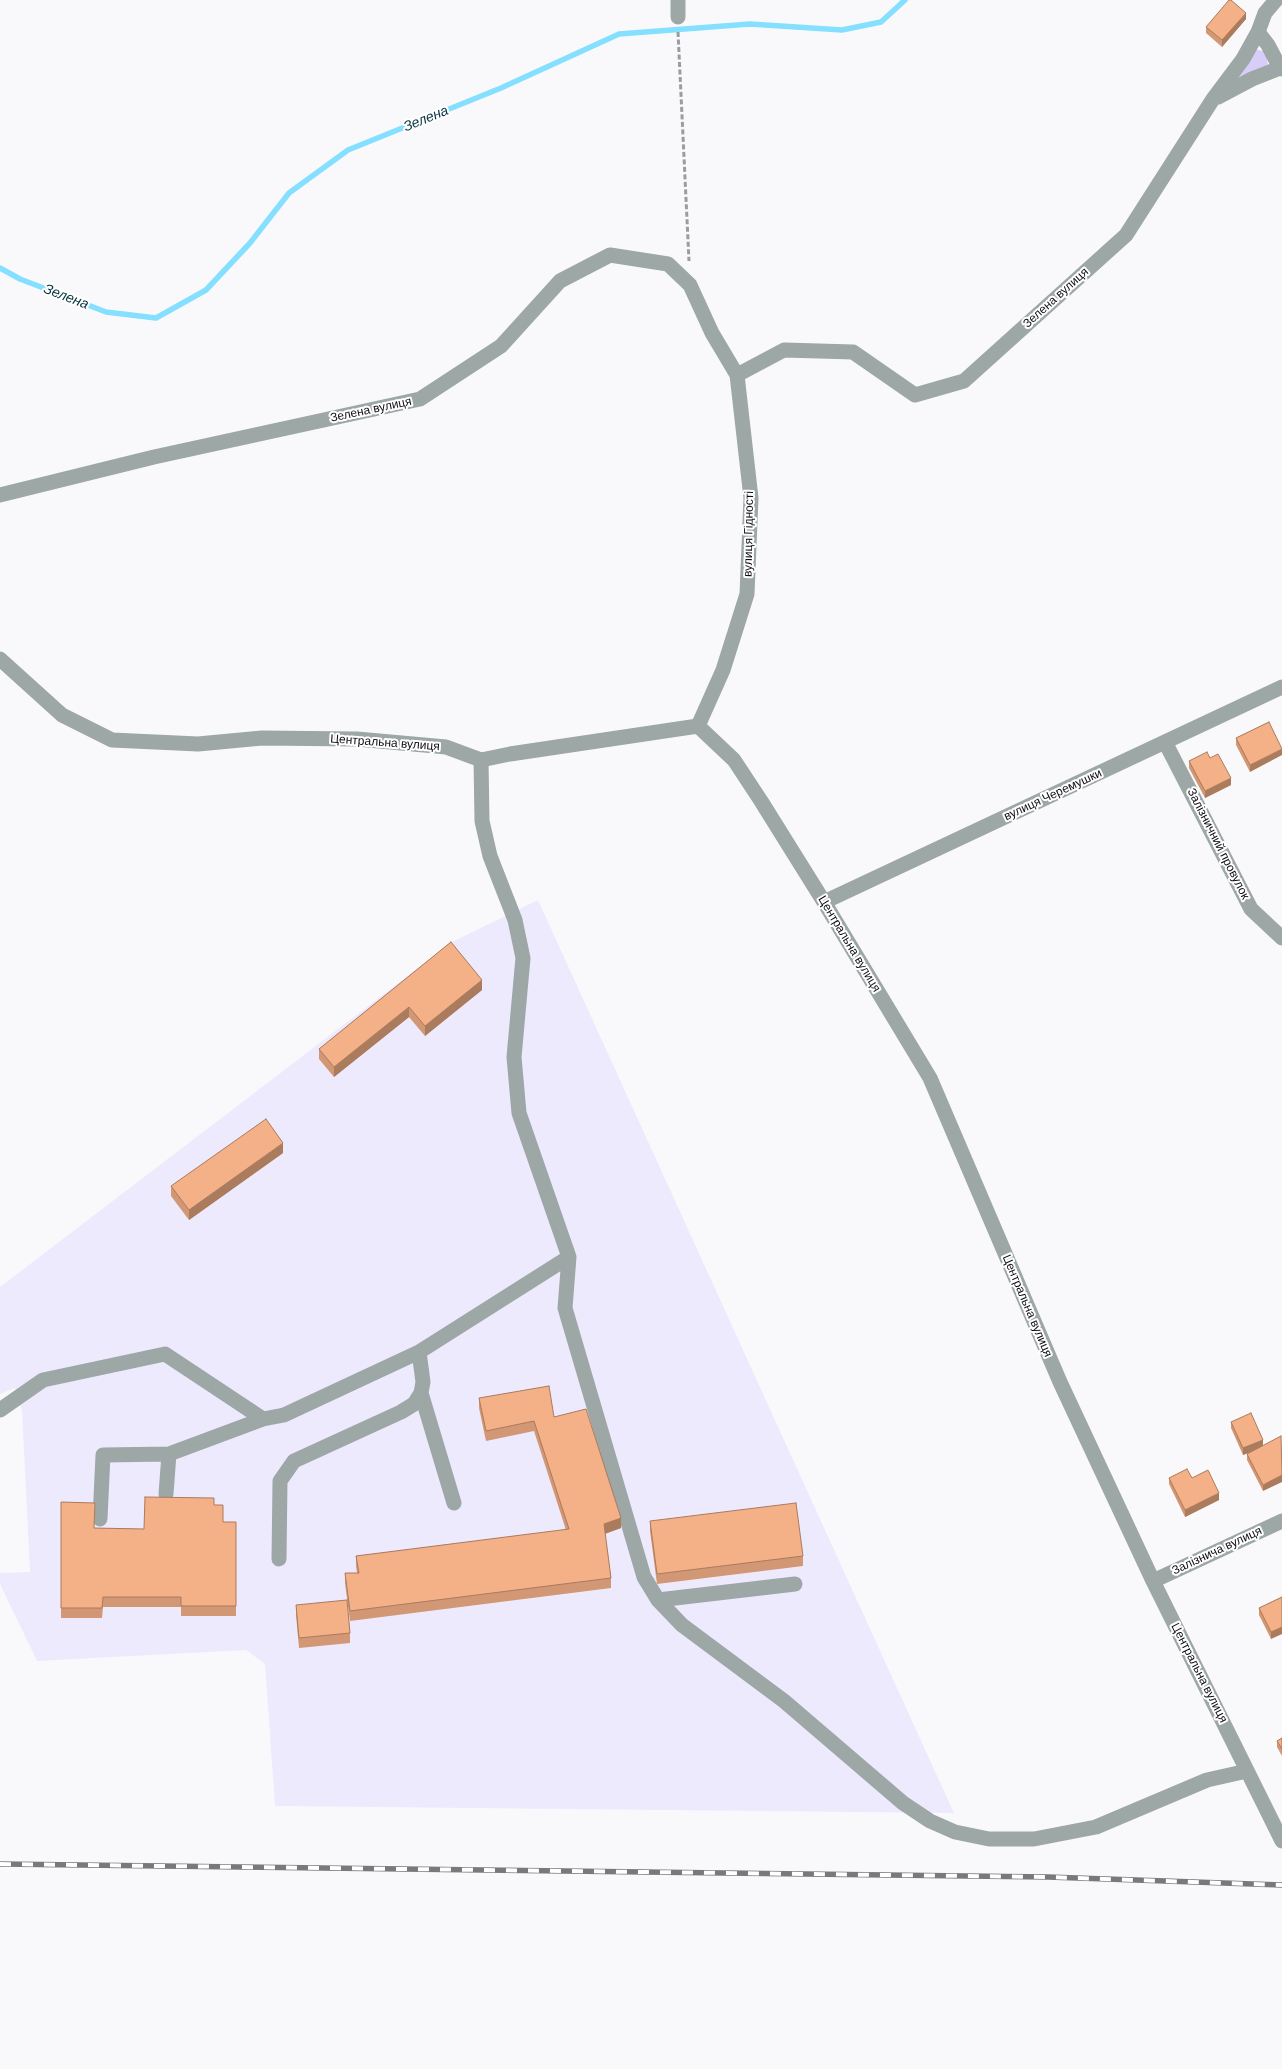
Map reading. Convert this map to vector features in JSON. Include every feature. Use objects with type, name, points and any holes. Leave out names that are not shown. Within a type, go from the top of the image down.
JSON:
[{"type":"street","points":[[678,0],[678,17]]},
{"type":"street","name":"Зелена вулиця","points":[[737,375],[784,350],[853,352],[915,395],[964,381],[1126,235],[1213,99],[1243,59],[1258,32],[1265,13],[1276,0]]},
{"type":"street","points":[[1213,99],[1252,79],[1281,69],[1268,45],[1258,32]]},
{"type":"street","name":"Зелена вулиця","points":[[0,496],[154,457],[420,399],[501,346],[560,282],[610,255],[668,264],[690,285]]},
{"type":"street","name":"вулиця Гідності","points":[[690,285],[712,332],[737,375],[751,498],[747,594],[723,670],[698,726]]},
{"type":"street","name":"Центральна вулиця","points":[[0,659],[62,715],[112,740],[198,744],[262,738],[357,738],[446,747],[481,760]]},
{"type":"street","name":"вулиця Черемушки","points":[[824,902],[1282,688]]},
{"type":"street","points":[[698,726],[519,752],[481,760],[482,820],[490,856],[515,920],[523,958],[514,1056],[519,1113],[568,1257],[565,1308],[644,1577],[658,1600],[682,1624],[784,1701],[903,1803],[930,1821],[955,1832],[989,1839],[1034,1839],[1096,1827],[1207,1780],[1247,1771]]},
{"type":"street","name":"Центральна вулиця","points":[[698,726],[734,760],[824,902],[930,1078],[1060,1382],[1152,1581],[1247,1771],[1277,1817],[1282,1841]]},
{"type":"street","name":"Залізничний провулок","points":[[1165,742],[1251,909],[1282,938]]},
{"type":"street","points":[[100,1520],[103,1455],[169,1454],[263,1419],[284,1415],[419,1352],[568,1257]]},
{"type":"street","points":[[280,1559],[280,1481],[294,1461],[401,1412],[414,1404],[421,1392],[423,1382],[419,1352]]},
{"type":"street","points":[[0,1410],[43,1380],[165,1354],[263,1419]]},
{"type":"street","points":[[421,1392],[454,1503]]},
{"type":"street","points":[[166,1494],[169,1454]]},
{"type":"street","name":"Залізнича вулиця","points":[[1152,1581],[1282,1521]]},
{"type":"street","points":[[658,1600],[795,1584]]},
{"type":"path","points":[[678,17],[690,285]]},
{"type":"shaded area","points":[[1256,49],[1266,52],[1268,65],[1237,78]]},
{"type":"shaded area","points":[[538,900],[954,1813],[275,1806],[265,1664],[246,1650],[37,1661],[0,1584],[0,1573],[30,1572],[22,1411],[15,1388],[0,1394],[0,1287],[452,942]]},
{"type":"building","points":[[1229,0],[1246,13],[1222,40],[1206,27]]},
{"type":"building","points":[[1269,722],[1282,749],[1250,765],[1236,738]]},
{"type":"building","points":[[1207,752],[1210,758],[1218,754],[1231,778],[1205,791],[1189,761]]},
{"type":"building","points":[[451,942],[482,980],[425,1026],[409,1007],[334,1067],[319,1049]]},
{"type":"building","points":[[266,1119],[283,1143],[189,1210],[171,1186]]},
{"type":"building","points":[[549,1386],[554,1417],[586,1409],[621,1518],[604,1524],[611,1578],[350,1611],[345,1573],[359,1573],[356,1556],[569,1529],[534,1421],[486,1431],[479,1398]]},
{"type":"building","points":[[1251,1413],[1263,1440],[1243,1448],[1231,1422]]},
{"type":"building","points":[[1281,1436],[1282,1475],[1263,1485],[1247,1454]]},
{"type":"building","points":[[1187,1469],[1192,1478],[1208,1470],[1219,1493],[1185,1510],[1169,1478]]},
{"type":"building","points":[[145,1497],[214,1498],[214,1505],[223,1505],[223,1522],[236,1522],[236,1606],[181,1606],[181,1597],[103,1597],[102,1608],[61,1608],[61,1502],[95,1503],[94,1528],[144,1529]]},
{"type":"building","points":[[796,1503],[803,1556],[657,1574],[650,1521]]},
{"type":"building","points":[[1282,1597],[1282,1627],[1271,1632],[1259,1608]]},
{"type":"building","points":[[347,1600],[350,1633],[299,1638],[296,1605]]},
{"type":"building","points":[[1282,1738],[1282,1749],[1277,1741]]},
{"type":"waterway","name":"Зелена","points":[[0,268],[20,279],[106,312],[156,318],[206,290],[250,243],[289,193],[348,150],[501,88],[619,34],[750,24],[842,30],[881,22],[905,0]]},
{"type":"railway","points":[[0,1864],[1048,1877],[1282,1885]]}]
